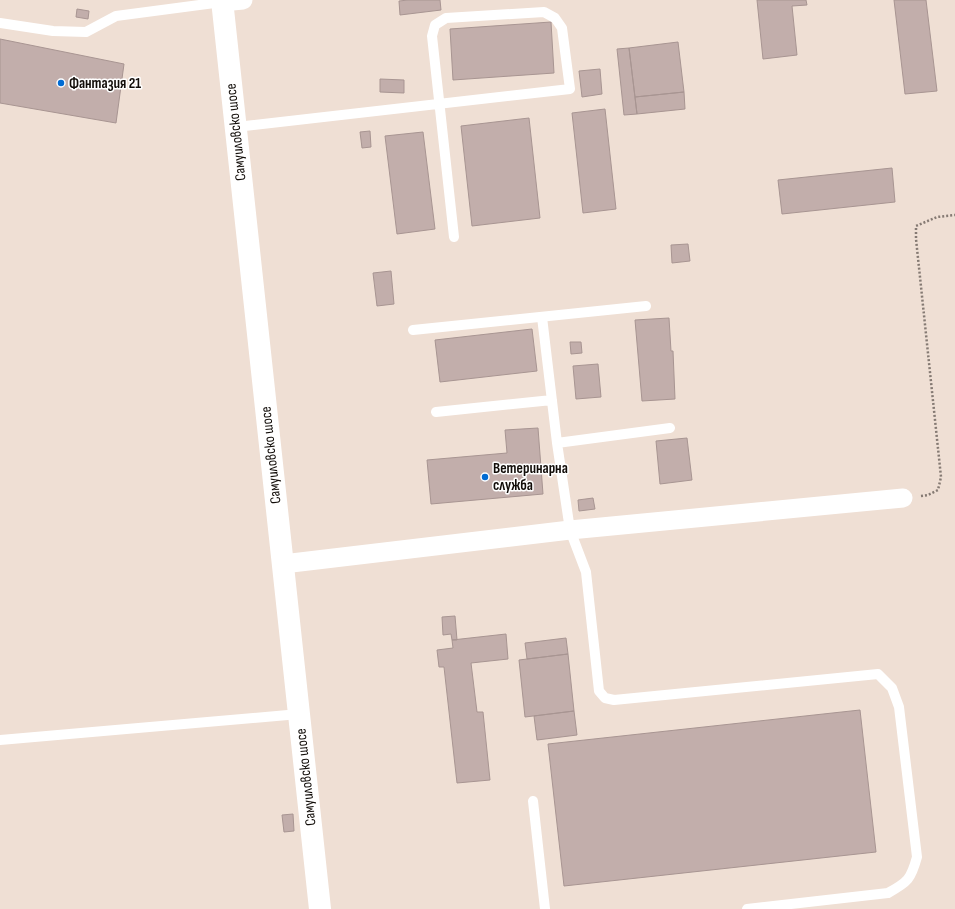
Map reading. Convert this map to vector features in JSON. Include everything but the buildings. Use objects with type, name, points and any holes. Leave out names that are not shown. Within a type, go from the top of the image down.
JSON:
[{"type":"street","name":"Самуиловско шосе","points":[[229,1],[236,127],[320,909]]},
{"type":"street","points":[[283,564],[570,530],[903,498]]},
{"type":"lane","points":[[0,23],[53,32],[86,32],[116,16],[229,1]]},
{"type":"lane","points":[[236,127],[439,104],[570,89],[562,28],[555,18],[544,12],[446,18],[435,25],[432,36],[439,104],[454,237]]},
{"type":"lane","points":[[413,330],[646,306]]},
{"type":"lane","points":[[542,316],[557,443],[570,530],[586,572],[599,691],[605,698],[614,700],[878,674],[892,688],[899,707],[917,857],[912,874],[903,885],[888,893],[747,909]]},
{"type":"lane","points":[[436,412],[552,400]]},
{"type":"lane","points":[[557,443],[670,428]]},
{"type":"lane","points":[[0,740],[299,714]]},
{"type":"lane","points":[[533,801],[545,909]]},
{"type":"path","points":[[903,498],[928,496],[938,490],[941,477],[916,239],[916,226],[937,217],[955,215]]},
{"type":"place","name":"Фантазия 21","points":[[61,83]]},
{"type":"place","name":"Ветеринарна служба","points":[[485,477]]}]
